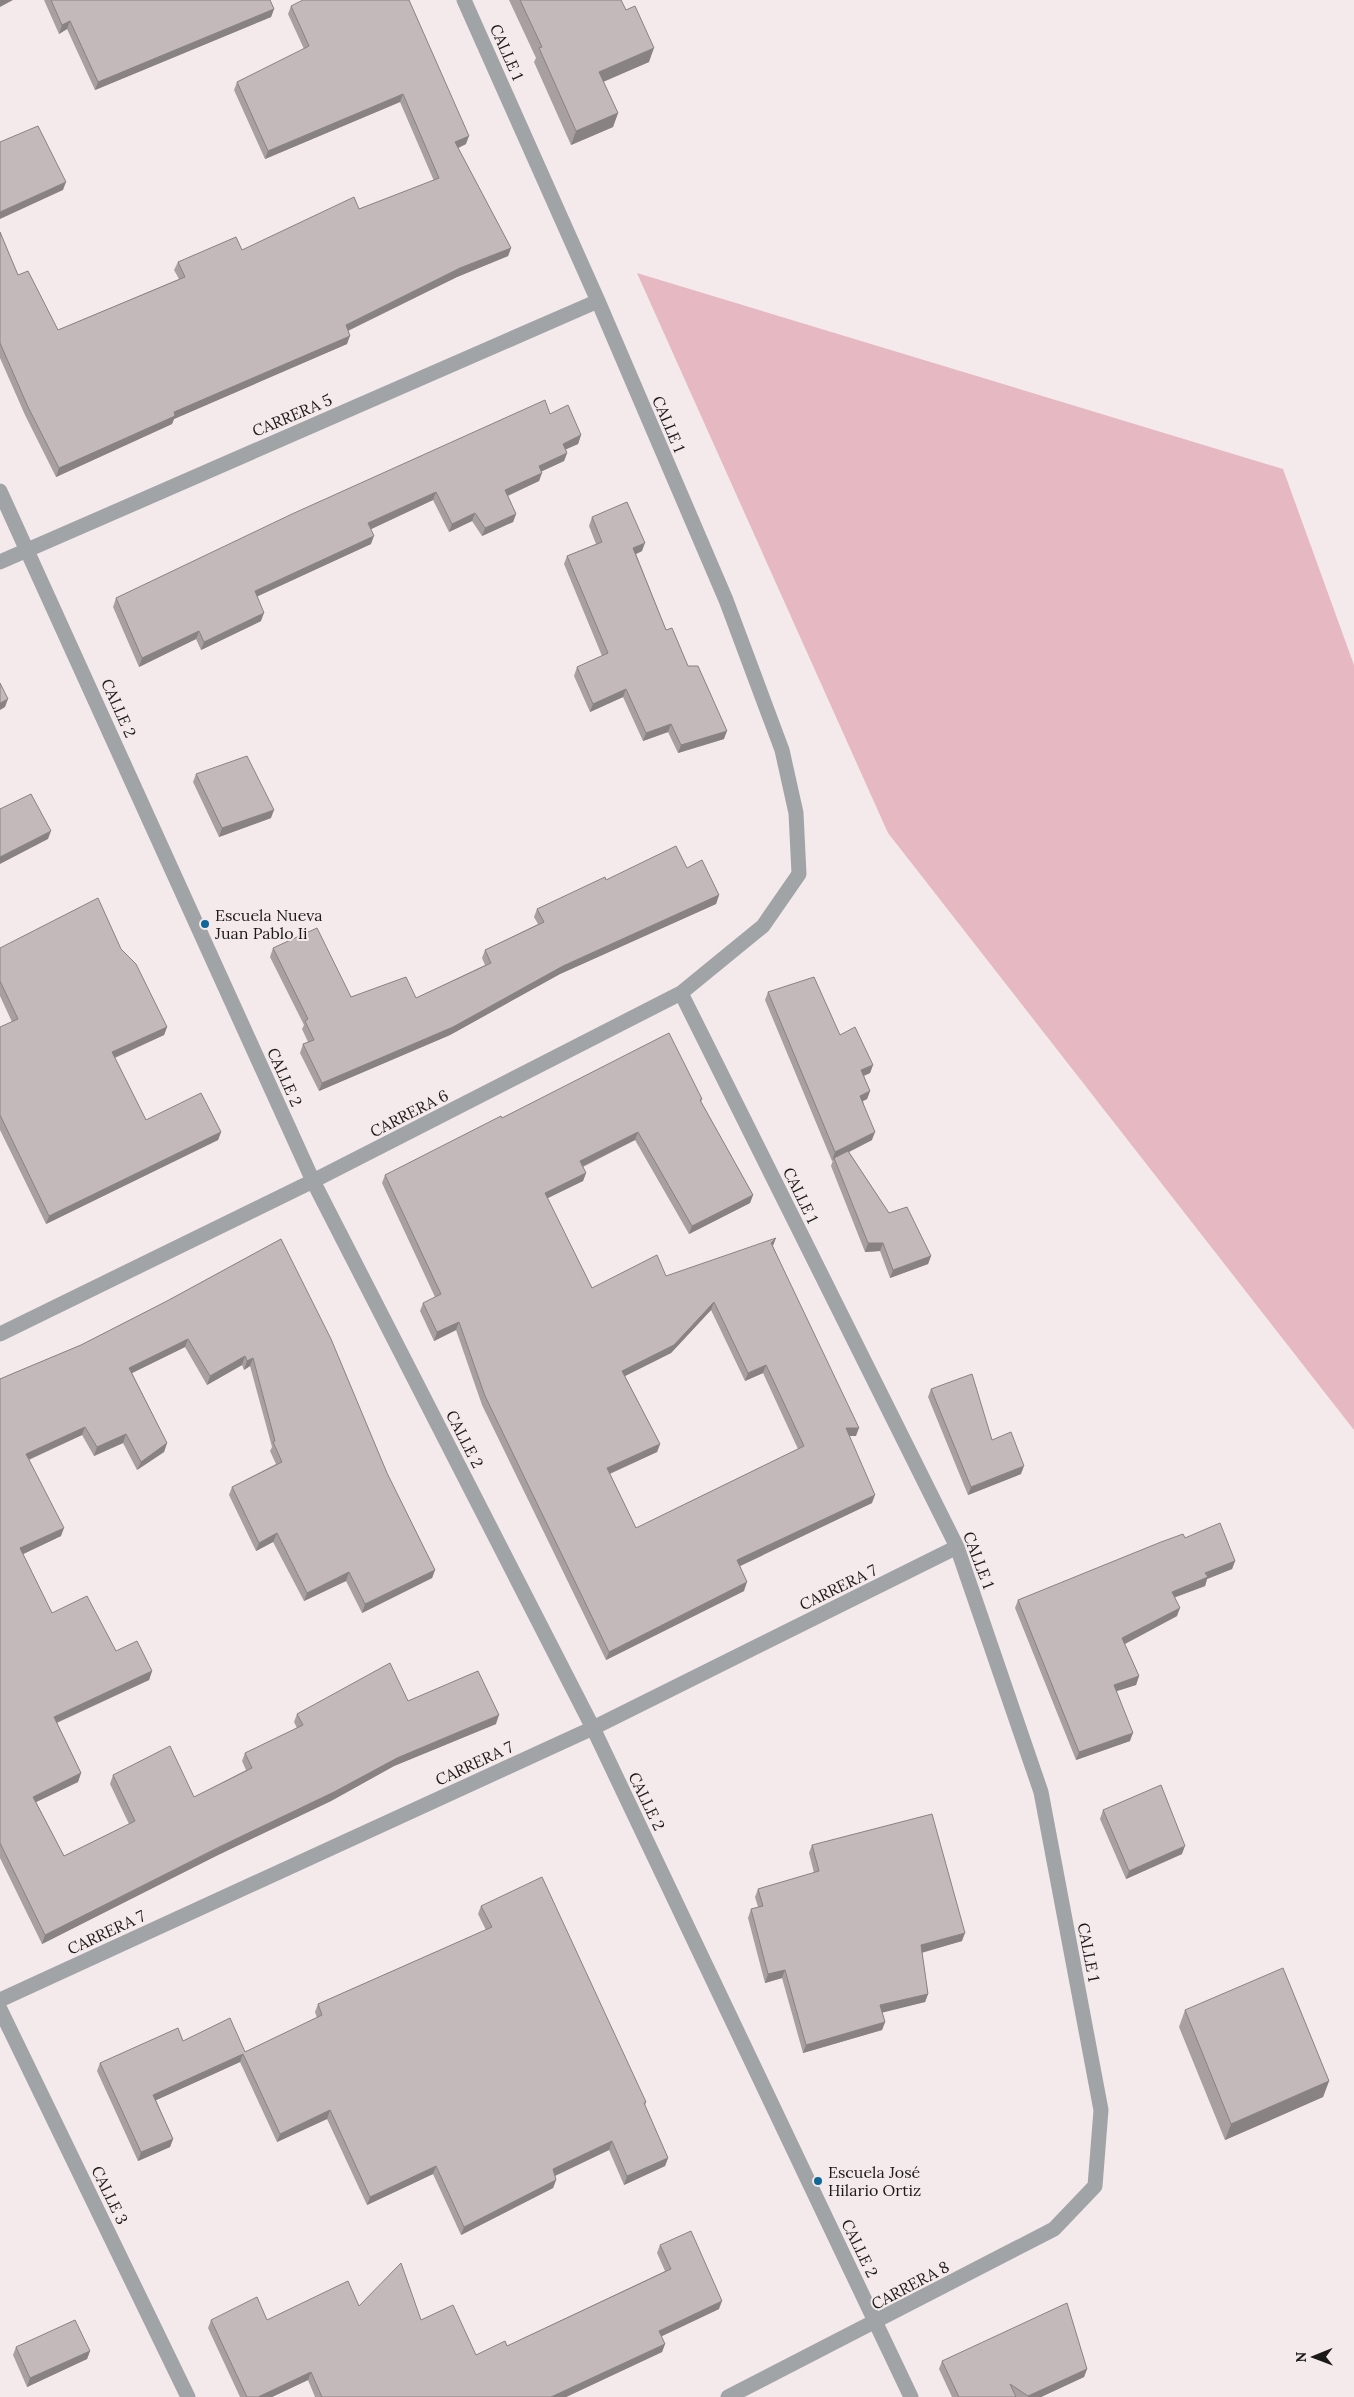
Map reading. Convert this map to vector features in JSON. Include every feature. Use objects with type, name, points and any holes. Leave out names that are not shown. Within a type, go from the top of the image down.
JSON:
[{"type":"street","name":"CALLE 1","points":[[464,0],[598,302],[726,600],[782,750],[796,813],[799,874]]},
{"type":"street","name":"CARRERA 5","points":[[0,562],[598,302]]},
{"type":"street","name":"CALLE 2","points":[[0,491],[314,1181],[593,1728],[911,2397]]},
{"type":"street","name":"CARRERA 6","points":[[0,1334],[314,1181],[682,993],[762,926],[799,874]]},
{"type":"street","name":"CALLE 1","points":[[682,993],[957,1547],[1041,1792],[1101,2110],[1095,2186]]},
{"type":"street","name":"CARRERA 7","points":[[0,2000],[593,1728],[957,1547]]},
{"type":"street","name":"CALLE 3","points":[[0,2009],[188,2397]]},
{"type":"street","name":"CARRERA 8","points":[[728,2397],[1054,2229],[1095,2186]]},
{"type":"shaded area","points":[[637,273],[1283,469],[1354,665],[1354,1430],[888,833]]},
{"type":"building","points":[[51,0],[270,0],[274,9],[98,82],[70,21],[62,25]]},
{"type":"building","points":[[303,0],[409,0],[469,136],[455,142],[511,248],[460,268],[346,325],[350,336],[174,412],[175,416],[59,468],[28,407],[0,343],[0,232],[18,275],[28,271],[58,330],[185,277],[178,262],[236,237],[242,250],[354,197],[359,209],[439,178],[403,94],[268,151],[237,82],[309,46],[291,6]]},
{"type":"building","points":[[520,0],[621,0],[626,10],[635,6],[654,48],[599,72],[618,113],[576,131],[539,48],[542,47]]},
{"type":"building","points":[[38,126],[66,182],[0,212],[0,142]]},
{"type":"building","points":[[545,400],[550,414],[568,405],[581,435],[563,444],[567,453],[539,466],[542,473],[505,490],[516,514],[485,528],[475,513],[452,524],[436,492],[368,523],[374,536],[255,591],[264,613],[204,642],[199,631],[142,658],[116,598],[292,514]]},
{"type":"building","points":[[627,502],[645,543],[633,548],[666,630],[672,628],[688,666],[698,666],[727,731],[681,745],[671,724],[646,733],[626,689],[593,704],[577,667],[608,653],[567,556],[602,542],[592,517]]},
{"type":"building","points":[[0,683],[8,699],[0,703]]},
{"type":"building","points":[[247,756],[274,810],[222,828],[196,774]]},
{"type":"building","points":[[31,794],[51,831],[0,857],[0,809]]},
{"type":"building","points":[[676,846],[687,868],[702,860],[719,895],[563,966],[453,1027],[322,1083],[303,1044],[314,1040],[305,1021],[308,1019],[273,948],[317,928],[351,997],[406,977],[416,998],[491,963],[485,950],[544,922],[537,909],[605,877],[606,880]]},
{"type":"building","points":[[98,898],[121,949],[136,964],[167,1027],[112,1052],[146,1120],[201,1093],[221,1132],[49,1216],[0,1115],[0,1027],[18,1019],[0,981],[0,948]]},
{"type":"building","points":[[814,977],[840,1035],[855,1027],[873,1065],[861,1070],[870,1091],[860,1096],[875,1132],[835,1152],[768,992]]},
{"type":"building","points":[[669,1033],[702,1099],[700,1100],[753,1195],[692,1226],[638,1132],[580,1161],[586,1173],[545,1193],[592,1288],[657,1255],[666,1276],[776,1238],[771,1243],[859,1428],[846,1428],[875,1495],[737,1560],[747,1582],[609,1652],[485,1396],[459,1322],[437,1332],[423,1303],[441,1294],[385,1175],[501,1116],[502,1118]],"holes":[[[714,1302],[748,1373],[766,1365],[804,1446],[636,1528],[607,1468],[660,1444],[622,1371],[674,1345]]]},
{"type":"building","points":[[848,1151],[889,1213],[907,1207],[931,1256],[893,1270],[883,1243],[868,1243],[834,1158]]},
{"type":"building","points":[[281,1239],[331,1339],[387,1473],[435,1570],[365,1604],[349,1572],[307,1593],[277,1533],[259,1543],[232,1487],[282,1462],[273,1442],[275,1441],[253,1358],[247,1361],[245,1356],[210,1376],[188,1339],[129,1368],[167,1443],[141,1462],[126,1434],[97,1447],[85,1427],[26,1454],[64,1528],[20,1548],[52,1613],[87,1596],[116,1651],[137,1641],[152,1671],[54,1717],[81,1773],[33,1797],[64,1856],[135,1821],[113,1775],[170,1746],[194,1797],[252,1768],[245,1753],[303,1725],[297,1714],[390,1663],[408,1701],[478,1671],[499,1715],[397,1758],[334,1792],[219,1847],[45,1935],[0,1843],[0,1379],[81,1345]]},
{"type":"building","points":[[972,1374],[992,1440],[1011,1432],[1024,1466],[971,1487],[931,1389]]},
{"type":"building","points":[[1220,1523],[1235,1561],[1205,1573],[1208,1577],[1172,1592],[1180,1608],[1122,1638],[1139,1676],[1114,1685],[1133,1733],[1079,1752],[1018,1600],[1161,1542],[1183,1534],[1185,1538]]},
{"type":"building","points":[[1161,1785],[1185,1846],[1129,1871],[1103,1810]]},
{"type":"building","points":[[932,1814],[965,1933],[921,1945],[928,1994],[880,2005],[885,2022],[806,2045],[785,1970],[768,1974],[751,1909],[763,1906],[758,1889],[819,1871],[812,1845]]},
{"type":"building","points":[[542,1877],[646,2102],[644,2103],[668,2158],[627,2176],[612,2141],[553,2169],[556,2180],[464,2227],[436,2166],[370,2197],[330,2110],[280,2134],[243,2054],[153,2095],[173,2139],[141,2152],[100,2063],[178,2028],[183,2041],[230,2018],[245,2052],[322,2015],[318,2004],[492,1927],[481,1906]]},
{"type":"building","points":[[1283,1968],[1329,2081],[1231,2124],[1185,2010]]},
{"type":"building","points":[[691,2231],[722,2301],[659,2331],[665,2344],[551,2397],[322,2397],[311,2372],[258,2397],[247,2397],[211,2320],[257,2297],[267,2320],[348,2281],[359,2306],[401,2263],[421,2320],[453,2305],[476,2355],[505,2341],[507,2346],[671,2269],[660,2245]]},
{"type":"building","points":[[1067,2303],[1087,2369],[1028,2396],[1010,2384],[1016,2397],[959,2397],[942,2361]]},
{"type":"building","points":[[75,2320],[90,2351],[30,2378],[16,2347]]},
{"type":"place","name":"Escuela Nueva Juan Pablo Ii","points":[[205,924]]},
{"type":"place","name":"Escuela José Hilario Ortiz","points":[[818,2181]]}]
